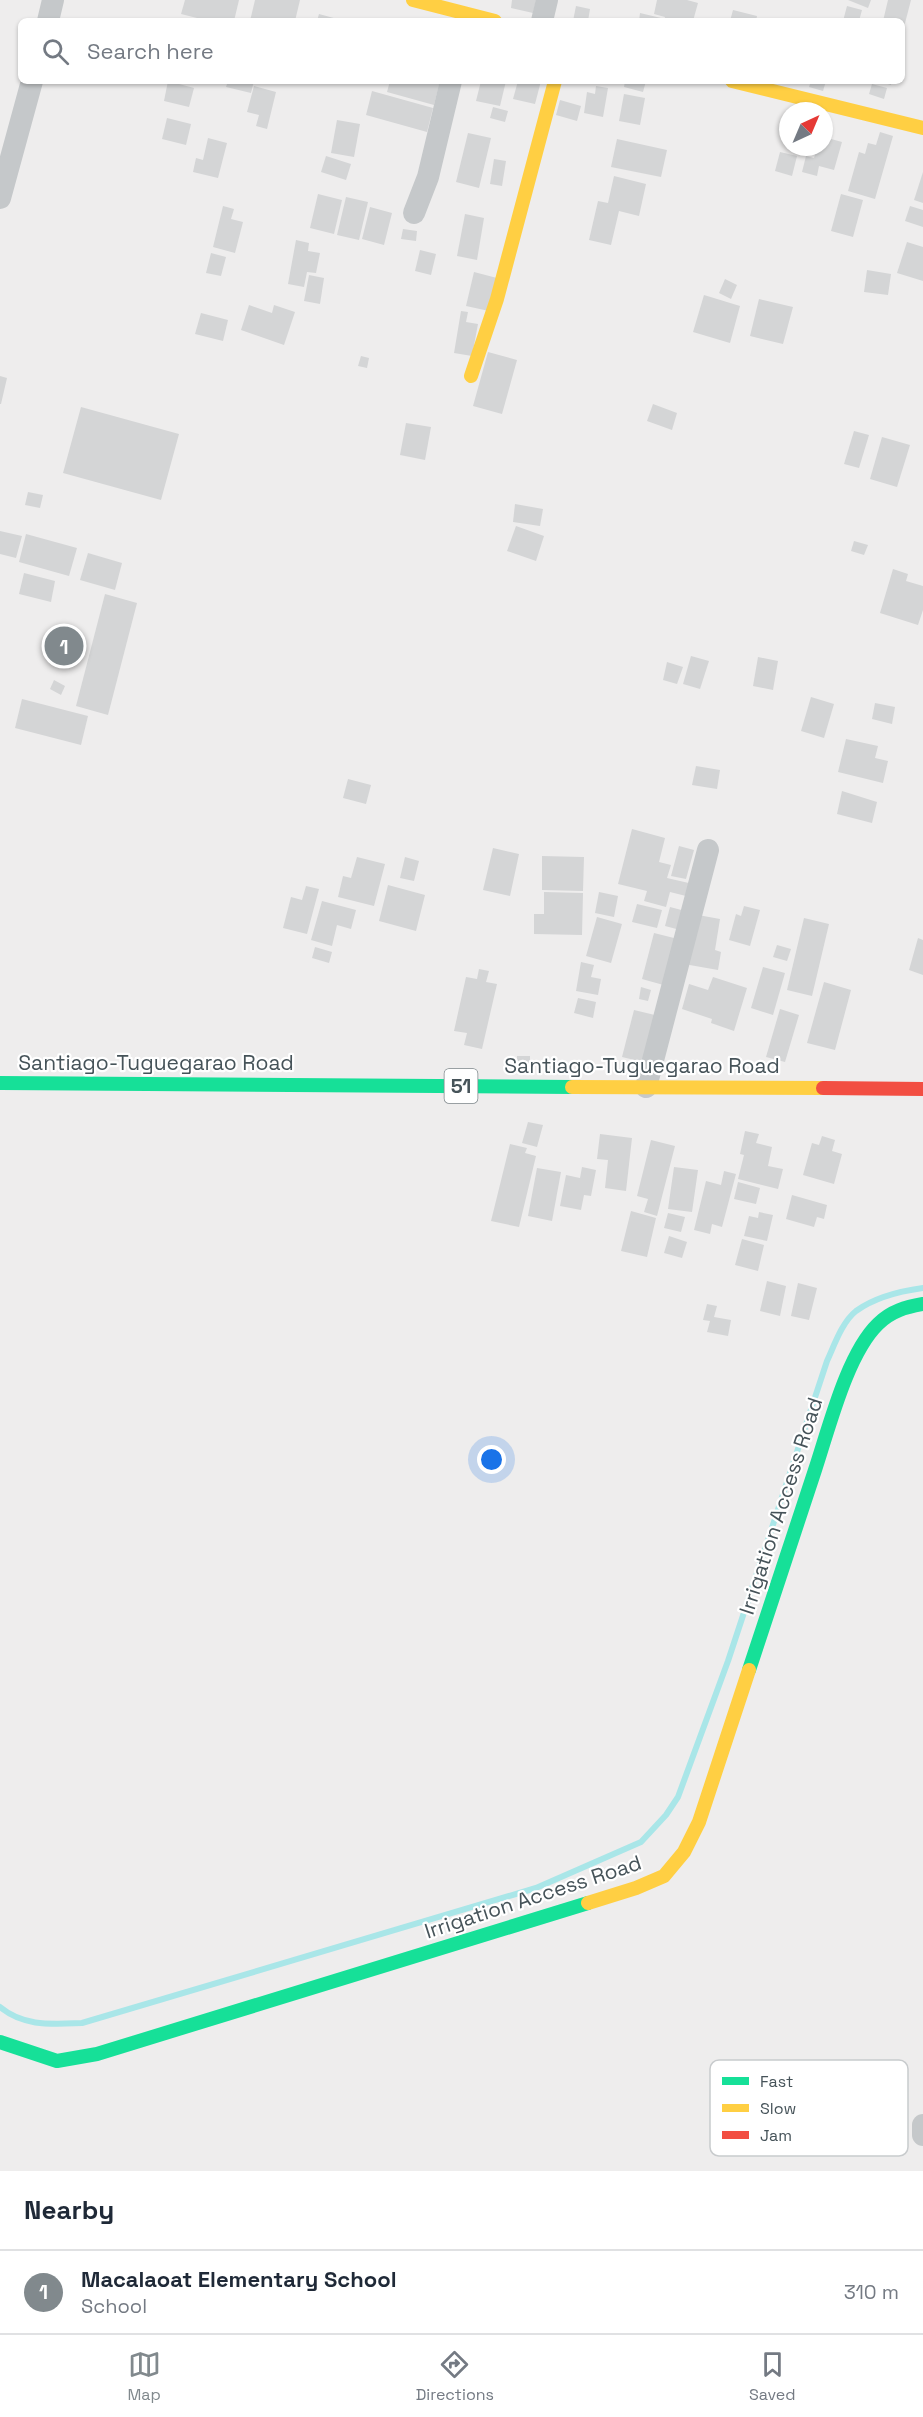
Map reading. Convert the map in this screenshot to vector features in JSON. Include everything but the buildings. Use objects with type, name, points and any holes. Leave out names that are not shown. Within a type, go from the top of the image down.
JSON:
[{"type":"main road","points":[[413,0],[467,18]]},
{"type":"main road","points":[[471,376],[497,299],[554,84]]},
{"type":"main road","points":[[744,84],[923,128]]},
{"type":"main road","name":"Santiago-Tuguegarao Road","points":[[0,1083],[923,1089]]},
{"type":"main road","name":"Irrigation Access Road","points":[[0,2042],[57,2061],[97,2054],[625,1892],[664,1876],[684,1852],[699,1822],[838,1400],[853,1364],[865,1338],[882,1318],[904,1306],[923,1304]]},
{"type":"street","points":[[49,18],[53,0]]},
{"type":"street","points":[[543,18],[547,0]]},
{"type":"street","points":[[0,198],[31,84]]},
{"type":"street","points":[[414,213],[428,177],[451,84]]},
{"type":"street","points":[[646,1087],[708,850]]},
{"type":"street","points":[[923,2126],[923,2135]]},
{"type":"waterway","points":[[0,2007],[19,2018],[39,2023],[82,2023],[536,1888],[641,1842],[666,1815],[678,1797],[728,1661],[827,1361],[839,1334],[851,1316],[863,1306],[888,1296],[923,1288]]},
{"type":"traffic: fast","points":[[0,1083],[572,1087]]},
{"type":"traffic: fast","points":[[749,1670],[848,1372],[867,1337],[878,1324],[899,1310],[923,1304]]},
{"type":"traffic: fast","points":[[0,2042],[57,2061],[97,2054],[588,1903]]},
{"type":"traffic: slow","points":[[413,0],[483,18]]},
{"type":"traffic: slow","points":[[471,376],[497,299],[554,84]]},
{"type":"traffic: slow","points":[[744,84],[923,128]]},
{"type":"traffic: slow","points":[[572,1087],[823,1088]]},
{"type":"traffic: slow","points":[[588,1903],[636,1888],[664,1876],[684,1852],[699,1822],[749,1670]]},
{"type":"traffic: jam","points":[[823,1088],[923,1089]]},
{"type":"place","name":"Macalaoat Elementary School","points":[[64,646]]}]
